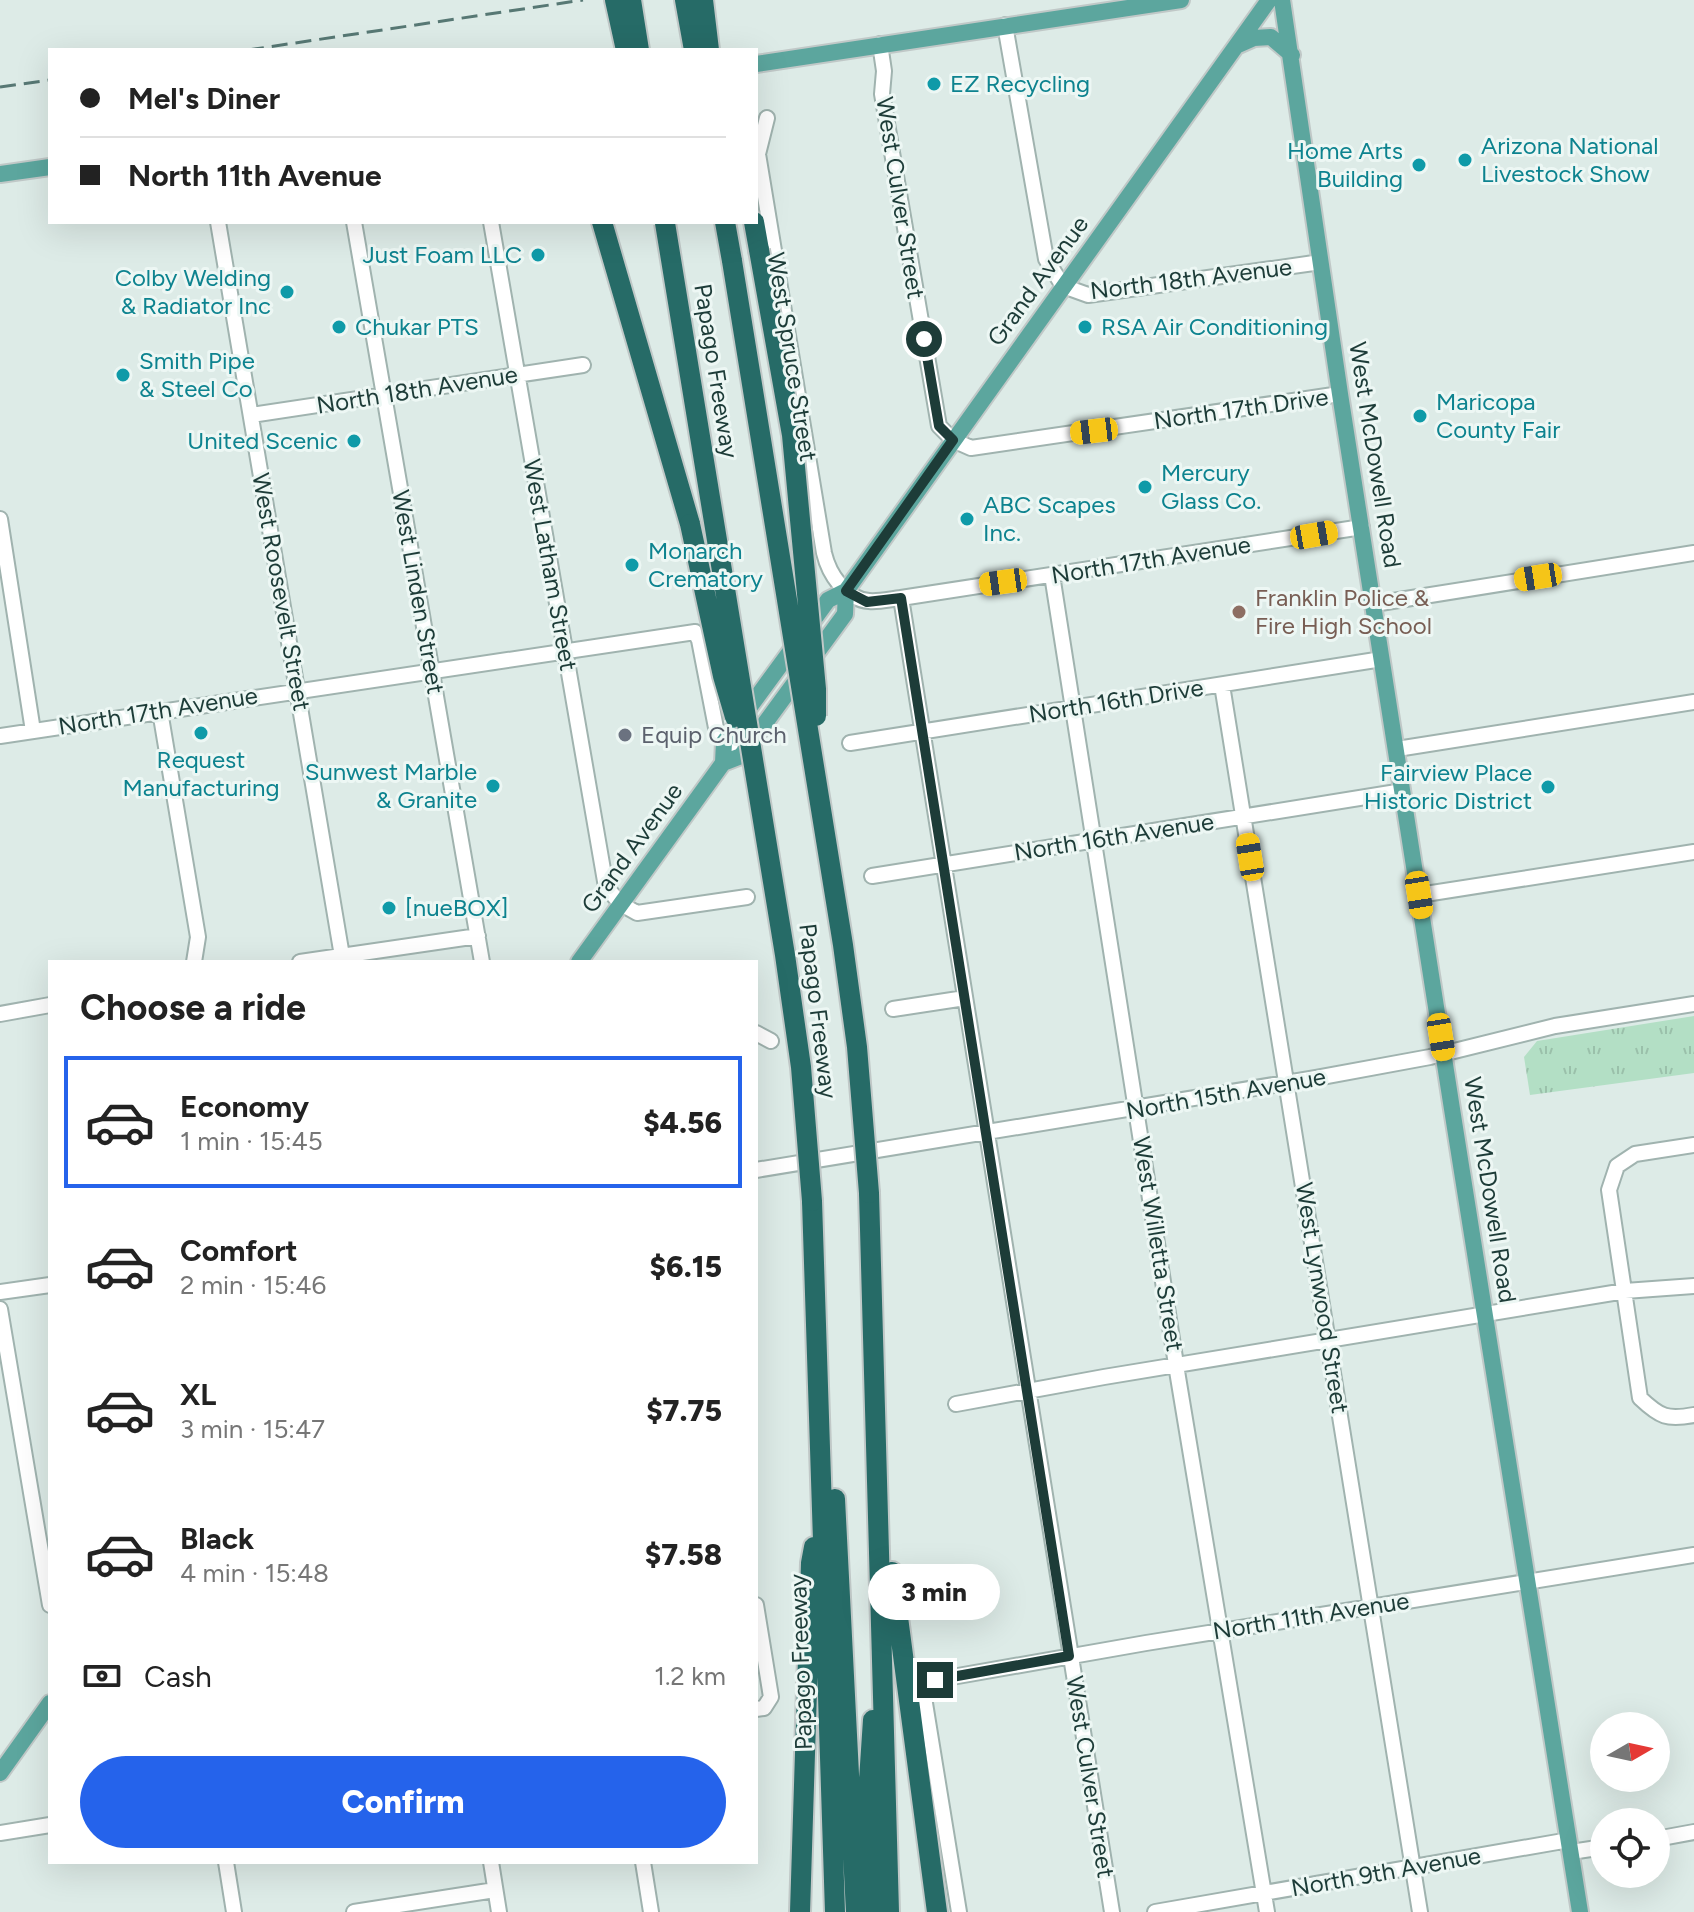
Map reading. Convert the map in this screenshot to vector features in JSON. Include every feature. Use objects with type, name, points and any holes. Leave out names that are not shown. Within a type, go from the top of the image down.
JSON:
[{"type":"highway","points":[[615,0],[626,48]]},
{"type":"highway","points":[[631,0],[639,48]]},
{"type":"highway","points":[[685,0],[694,48]]},
{"type":"highway","points":[[703,0],[709,48]]},
{"type":"highway","points":[[603,224],[692,532],[723,676],[760,802]]},
{"type":"highway","name":"Papago Freeway","points":[[665,224],[796,1026],[817,1291],[835,1912]]},
{"type":"highway","name":"Papago Freeway","points":[[726,224],[851,1002],[869,1193],[889,1912]]},
{"type":"highway","points":[[754,224],[792,435],[816,689],[816,776]]},
{"type":"highway","points":[[817,1291],[832,1435],[856,1912]]},
{"type":"highway","points":[[878,1465],[937,1912]]},
{"type":"highway","points":[[800,1912],[811,1563],[822,1507]]},
{"type":"highway","points":[[869,1912],[868,1772],[881,1618]]},
{"type":"main road","points":[[758,64],[1181,0]]},
{"type":"main road","name":"Grand Avenue","points":[[724,742],[828,600],[846,591],[1269,0]]},
{"type":"main road","name":"West McDowell Road","points":[[1282,0],[1340,394],[1580,1912]]},
{"type":"main road","points":[[1234,47],[1254,38],[1267,37],[1276,40],[1292,55]]},
{"type":"main road","points":[[0,174],[48,167]]},
{"type":"main road","name":"Grand Avenue","points":[[741,756],[845,614],[846,591]]},
{"type":"main road","points":[[724,742],[723,763],[741,756]]},
{"type":"main road","name":"Grand Avenue","points":[[580,960],[723,763]]},
{"type":"main road","points":[[0,1773],[48,1706]]},
{"type":"street","points":[[1005,25],[1046,259],[1063,286]]},
{"type":"street","name":"West Culver Street","points":[[880,44],[884,69],[882,94],[939,426],[953,440]]},
{"type":"street","name":"West Spruce Street","points":[[767,118],[758,154],[824,553],[828,568],[846,591]]},
{"type":"street","name":"West Roosevelt Street","points":[[218,224],[343,959]]},
{"type":"street","name":"West Linden Street","points":[[354,224],[482,960]]},
{"type":"street","name":"West Latham Street","points":[[491,224],[606,887],[621,904]]},
{"type":"street","name":"North 18th Avenue","points":[[1063,286],[1088,295],[1321,262]]},
{"type":"street","name":"North 18th Avenue","points":[[251,415],[583,365]]},
{"type":"street","name":"North 17th Drive","points":[[953,440],[971,448],[1340,394]]},
{"type":"street","points":[[0,519],[33,731]]},
{"type":"street","name":"North 17th Avenue","points":[[846,591],[867,602],[901,598],[1362,527]]},
{"type":"street","points":[[1374,604],[1694,553]]},
{"type":"street","name":"West Willetta Street","points":[[1052,575],[1267,1912]]},
{"type":"street","name":"West Culver Street","points":[[901,598],[1112,1912]]},
{"type":"street","name":"North 17th Avenue","points":[[0,736],[695,632],[717,733],[724,742]]},
{"type":"street","name":"North 16th Drive","points":[[850,743],[1382,659]]},
{"type":"street","name":"West Lynwood Street","points":[[1222,685],[1420,1912]]},
{"type":"street","points":[[1397,749],[1694,702]]},
{"type":"street","points":[[160,711],[198,937],[194,960]]},
{"type":"street","points":[[724,742],[741,756]]},
{"type":"street","name":"North 16th Avenue","points":[[872,876],[1403,791]]},
{"type":"street","points":[[1419,895],[1694,852]]},
{"type":"street","points":[[621,904],[637,913],[747,897]]},
{"type":"street","points":[[343,959],[478,936]]},
{"type":"street","points":[[893,1009],[965,998]]},
{"type":"street","name":"North 15th Avenue","points":[[758,1170],[1287,1084],[1443,1054],[1555,1026],[1694,1004]]},
{"type":"street","points":[[0,1014],[48,1005]]},
{"type":"street","points":[[758,1034],[771,1041]]},
{"type":"street","points":[[1694,1145],[1635,1154],[1617,1166],[1609,1190],[1640,1398],[1654,1411],[1671,1419],[1694,1415]]},
{"type":"street","points":[[0,1292],[48,1285]]},
{"type":"street","points":[[956,1404],[1625,1291],[1694,1286]]},
{"type":"street","points":[[0,1309],[48,1593]]},
{"type":"street","name":"North 11th Avenue","points":[[959,1912],[924,1697],[930,1683],[942,1678],[1069,1656],[1694,1555]]},
{"type":"street","points":[[758,1617],[771,1697],[762,1706]]},
{"type":"street","points":[[0,1833],[48,1825]]},
{"type":"street","points":[[1670,1836],[1694,1832]]},
{"type":"street","name":"North 9th Avenue","points":[[1155,1912],[1413,1868],[1570,1846],[1590,1847]]},
{"type":"street","points":[[226,1864],[234,1912]]},
{"type":"street","points":[[491,1864],[499,1912]]},
{"type":"street","points":[[643,1864],[651,1912]]},
{"type":"street","points":[[354,1912],[495,1890]]},
{"type":"green space","points":[[1694,1016],[1694,1073],[1530,1095],[1524,1057],[1537,1041]]},
{"type":"railway","points":[[261,48],[583,0]]},
{"type":"railway","points":[[0,87],[48,80]]},
{"type":"place","name":"EZ Recycling","points":[[934,84]]},
{"type":"place","name":"Arizona National Livestock Show","points":[[1465,160]]},
{"type":"place","name":"Home Arts Building","points":[[1419,165]]},
{"type":"place","name":"Just Foam LLC","points":[[538,255]]},
{"type":"place","name":"Colby Welding & Radiator Inc","points":[[287,292]]},
{"type":"place","name":"Chukar PTS","points":[[339,327]]},
{"type":"place","name":"RSA Air Conditioning","points":[[1085,327]]},
{"type":"place","name":"Smith Pipe & Steel Co","points":[[123,375]]},
{"type":"place","name":"Maricopa County Fair","points":[[1420,416]]},
{"type":"place","name":"United Scenic","points":[[354,441]]},
{"type":"place","name":"Mercury Glass Co.","points":[[1145,487]]},
{"type":"place","name":"ABC Scapes Inc.","points":[[967,519]]},
{"type":"place","name":"Monarch Crematory","points":[[632,565]]},
{"type":"place","name":"Franklin Police & Fire High School","points":[[1239,612]]},
{"type":"place","name":"Request Manufacturing","points":[[201,733]]},
{"type":"place","name":"Equip Church","points":[[625,735]]},
{"type":"place","name":"Sunwest Marble & Granite","points":[[493,786]]},
{"type":"place","name":"Fairview Place Historic District","points":[[1548,787]]},
{"type":"place","name":"[nueBOX]","points":[[389,908]]},
{"type":"route","points":[[924,339],[939,426],[953,440],[846,591],[867,602],[901,598],[1069,1656],[935,1680]]}]
